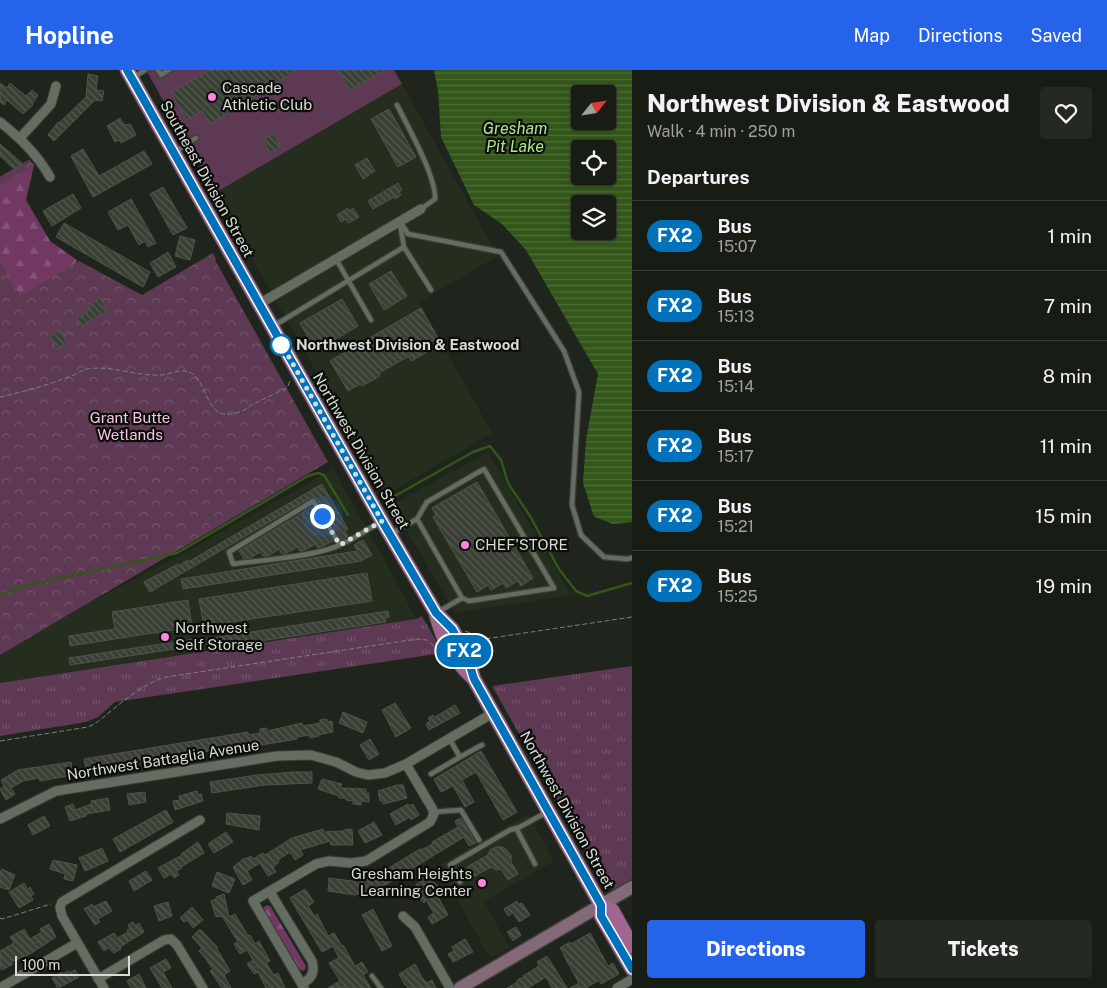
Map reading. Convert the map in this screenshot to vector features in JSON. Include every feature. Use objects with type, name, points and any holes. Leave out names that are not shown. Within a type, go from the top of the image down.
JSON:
[{"type":"main road","name":"Southeast Division Street","points":[[130,74],[258,304]]},
{"type":"main road","name":"Northwest Division Street","points":[[258,304],[436,613],[452,629],[467,656],[474,679],[601,905],[601,916],[632,969]]},
{"type":"main road","name":"Northwest Division Street","points":[[436,613],[441,635],[457,662],[474,679]]},
{"type":"main road","points":[[460,988],[632,887]]},
{"type":"main road","name":"Northwest Division Street","points":[[601,905],[612,910],[632,946]]},
{"type":"street","points":[[20,138],[51,104],[56,86]]},
{"type":"street","points":[[0,122],[20,138],[41,161],[50,177]]},
{"type":"street","points":[[258,304],[421,209]]},
{"type":"street","name":"Northwest Battaglia Avenue","points":[[0,819],[56,791],[277,756],[311,755],[336,762],[356,772],[368,775],[385,773],[406,764],[493,713]]},
{"type":"street","points":[[336,762],[339,753]]},
{"type":"street","points":[[270,892],[312,961],[314,967],[313,975],[302,985],[253,901],[316,864],[329,861],[356,863],[366,861],[426,826],[432,819],[433,812],[406,764]]},
{"type":"street","points":[[104,988],[62,916],[60,907],[66,900],[200,820]]},
{"type":"street","points":[[403,916],[414,927],[450,988]]},
{"type":"street","points":[[98,979],[164,940],[171,939],[177,945],[203,988]]},
{"type":"street","points":[[0,988],[77,943]]},
{"type":"street","points":[[617,988],[632,979]]},
{"type":"lane","points":[[130,74],[145,70]]},
{"type":"lane","points":[[158,70],[161,75],[169,70]]},
{"type":"lane","points":[[397,105],[419,149],[436,191],[435,199],[421,209]]},
{"type":"lane","points":[[174,154],[196,138]]},
{"type":"lane","points":[[400,221],[404,247],[431,290]]},
{"type":"lane","points":[[400,221],[408,234],[501,252],[564,351],[579,392],[572,505],[581,535],[604,557],[632,558]]},
{"type":"lane","points":[[272,327],[404,247]]},
{"type":"lane","points":[[336,258],[371,320]]},
{"type":"lane","points":[[390,535],[417,519],[426,502],[484,469],[554,588],[469,601],[462,598],[417,519]]},
{"type":"lane","points":[[340,545],[313,501],[229,552],[233,564],[330,549],[340,545],[382,521]]},
{"type":"lane","points":[[436,613],[462,598]]},
{"type":"lane","points":[[449,738],[460,757]]},
{"type":"lane","points":[[430,774],[482,745]]},
{"type":"lane","points":[[433,812],[461,810],[479,840]]},
{"type":"lane","points":[[460,882],[450,865],[510,830],[548,811]]},
{"type":"lane","points":[[516,828],[535,864]]},
{"type":"lane","points":[[372,976],[381,988]]},
{"type":"path","points":[[0,397],[66,378],[87,369],[120,370],[159,375],[182,370],[192,372],[200,380],[214,408],[226,415],[235,414],[247,409],[251,405],[287,388],[289,382],[299,376]]},
{"type":"path","points":[[466,642],[632,617]]},
{"type":"path","points":[[452,629],[470,632],[484,640]]},
{"type":"path","points":[[0,741],[96,723],[140,689],[166,677],[417,640],[427,640],[439,650]]},
{"type":"path","points":[[0,918],[2,919],[48,903],[60,907]]},
{"type":"shaded area","points":[[402,84],[498,256],[419,302],[492,433],[386,495],[215,193]]},
{"type":"shaded area","points":[[488,452],[571,595],[455,613],[392,505]]},
{"type":"shaded area","name":"Northwest Self Storage","points":[[333,469],[416,619],[0,683],[0,655],[89,603],[188,551]]},
{"type":"shaded area","name":"Gresham Heights Learning Center","points":[[528,814],[554,861],[484,901],[509,947],[490,958],[438,866]]},
{"type":"green space","points":[[146,70],[394,70],[402,84],[215,193]]},
{"type":"green space","points":[[29,160],[34,165],[26,200],[50,241],[77,260],[44,334],[0,424],[0,177]]},
{"type":"green space","points":[[29,160],[34,165],[0,185],[0,177]]},
{"type":"green space","name":"Grant Butte Wetlands","points":[[213,253],[215,260],[328,462],[0,655],[0,261],[20,296],[79,261],[142,295]]},
{"type":"green space","points":[[422,616],[443,653],[115,702],[98,717],[86,722],[0,736],[0,683],[416,619]]},
{"type":"green space","points":[[632,666],[632,879],[614,889],[606,887],[492,686]]},
{"type":"green space","points":[[270,906],[306,966],[304,971],[300,970],[264,910],[264,907]]},
{"type":"water","name":"Gresham Pit Lake","points":[[434,70],[632,70],[632,522],[613,524],[595,517],[583,483],[586,440],[598,374],[526,250],[502,224],[474,205],[441,137],[438,91]]},
{"type":"building","name":"Cascade Athletic Club","points":[[210,70],[297,70],[210,124],[202,111],[187,120],[171,93]]},
{"type":"building","points":[[338,70],[384,70],[350,90]]},
{"type":"building","points":[[88,74],[98,76],[96,90],[104,91],[102,101],[95,100],[54,141],[48,135],[58,122],[86,97]]},
{"type":"building","points":[[0,83],[7,88],[10,83],[26,96],[32,90],[38,95],[33,105],[23,114],[7,100],[4,105],[0,102]]},
{"type":"building","points":[[389,109],[416,157],[398,167],[371,119]]},
{"type":"building","points":[[120,118],[124,125],[130,124],[136,135],[121,143],[119,140],[115,142],[107,126]]},
{"type":"building","points":[[274,134],[280,146],[270,153],[263,140]]},
{"type":"building","points":[[0,144],[22,163],[15,170],[0,156]]},
{"type":"building","points":[[83,149],[99,176],[144,151],[152,164],[93,197],[71,156]]},
{"type":"building","points":[[367,158],[375,171],[363,179],[355,165]]},
{"type":"building","points":[[398,183],[402,190],[399,192],[401,195],[373,209],[368,201]]},
{"type":"building","points":[[163,187],[187,228],[173,235],[150,194]]},
{"type":"building","points":[[73,194],[81,208],[52,226],[43,211]]},
{"type":"building","points":[[131,199],[156,243],[148,247],[145,241],[139,245],[128,225],[118,230],[108,212]]},
{"type":"building","points":[[348,208],[349,211],[353,208],[359,217],[348,223],[346,219],[341,222],[337,215]]},
{"type":"building","points":[[64,223],[150,272],[143,287],[56,237]]},
{"type":"building","points":[[180,236],[195,240],[190,260],[175,256]]},
{"type":"building","points":[[168,252],[176,267],[158,277],[150,263]]},
{"type":"building","points":[[391,271],[407,296],[384,310],[369,284]]},
{"type":"building","points":[[100,298],[107,311],[81,327],[76,319],[88,312],[87,310],[91,308],[89,304]]},
{"type":"building","points":[[342,299],[358,326],[316,351],[300,323]]},
{"type":"building","points":[[421,308],[438,338],[424,346],[427,352],[411,361],[409,356],[379,373],[380,376],[348,391],[330,361]]},
{"type":"building","points":[[60,330],[67,343],[57,349],[50,336]]},
{"type":"building","points":[[477,482],[533,578],[521,586],[518,581],[506,588],[503,583],[491,590],[488,585],[477,592],[433,517],[436,515],[432,508]]},
{"type":"building","points":[[322,484],[348,529],[345,531],[348,536],[342,540],[316,499],[312,497],[150,592],[144,582],[178,564],[179,566],[187,560],[188,562]]},
{"type":"building","points":[[312,507],[333,541],[318,548],[316,544],[303,551],[300,551],[297,547],[285,554],[282,554],[279,549],[268,556],[263,556],[260,552],[244,559],[239,551]]},
{"type":"building","points":[[363,540],[372,555],[361,561],[183,589],[181,579],[357,551],[354,545]]},
{"type":"building","points":[[367,573],[372,601],[204,626],[199,599]]},
{"type":"building","points":[[188,600],[192,627],[70,646],[69,636],[115,629],[112,612]]},
{"type":"building","points":[[388,611],[389,617],[385,618],[386,622],[207,649],[206,639]]},
{"type":"building","points":[[194,639],[194,646],[70,665],[69,658]]},
{"type":"building","points":[[395,703],[411,728],[396,737],[382,710]]},
{"type":"building","points":[[455,705],[460,713],[429,730],[426,724],[430,721],[428,718],[433,715],[435,717]]},
{"type":"building","points":[[343,712],[367,722],[363,733],[339,723]]},
{"type":"building","points":[[327,719],[327,722],[332,721],[333,732],[310,738],[309,735],[297,737],[297,739],[255,746],[254,743],[157,760],[157,757],[139,760],[140,764],[100,770],[100,767],[86,769],[84,759],[248,732],[248,735],[260,733],[260,729],[267,728],[267,731],[302,723],[303,726],[320,723],[320,720]]},
{"type":"building","points":[[370,739],[379,754],[369,760],[360,745]]},
{"type":"building","points":[[481,751],[517,812],[503,820],[476,772],[462,780],[474,802],[465,807],[453,786],[441,792],[434,779]]},
{"type":"building","points":[[71,762],[73,775],[40,781],[39,778],[23,781],[11,788],[15,794],[6,800],[0,789],[4,786],[1,780],[18,770]]},
{"type":"building","points":[[293,772],[312,772],[312,783],[265,785],[212,793],[210,782]]},
{"type":"building","points":[[322,779],[342,784],[340,788],[366,789],[366,794],[369,793],[369,802],[361,801],[361,805],[353,804],[353,801],[346,800],[346,798],[339,798],[339,796],[318,789]]},
{"type":"building","points":[[403,785],[407,798],[383,804],[382,800],[380,801],[378,791]]},
{"type":"building","points":[[197,791],[198,795],[201,794],[203,801],[175,810],[173,801],[180,800],[179,796]]},
{"type":"building","points":[[145,792],[146,802],[129,805],[127,794]]},
{"type":"building","points":[[108,798],[110,810],[86,814],[86,816],[70,821],[65,807],[73,804],[75,810],[92,804],[91,801]]},
{"type":"building","points":[[408,804],[409,806],[413,804],[419,815],[411,820],[410,817],[396,825],[390,814]]},
{"type":"building","points":[[166,810],[173,822],[120,852],[113,839]]},
{"type":"building","points":[[227,813],[260,816],[259,830],[226,824]]},
{"type":"building","points":[[44,816],[50,826],[33,835],[28,825]]},
{"type":"building","points":[[461,818],[476,843],[469,846],[464,837],[387,884],[355,895],[328,891],[329,878],[352,881],[379,874],[420,849],[433,844],[432,842],[458,827],[455,821]]},
{"type":"building","points":[[374,822],[382,835],[365,843],[358,831]]},
{"type":"building","points":[[323,829],[324,832],[352,829],[353,845],[331,845],[330,841],[300,850],[303,855],[295,860],[290,852],[278,860],[279,862],[273,867],[276,872],[268,876],[260,863],[247,871],[252,880],[243,885],[233,867],[245,858],[251,856],[253,859],[263,853],[265,855],[292,838]]},
{"type":"building","points":[[226,832],[233,842],[214,853],[208,844]]},
{"type":"building","points":[[198,842],[204,853],[176,871],[179,875],[174,878],[171,874],[164,878],[158,868],[182,855]]},
{"type":"building","points":[[502,847],[507,850],[511,855],[511,862],[518,874],[508,880],[501,869],[496,870],[491,867],[473,877],[467,867],[488,855],[490,850]]},
{"type":"building","points":[[102,848],[108,861],[85,871],[79,858]]},
{"type":"building","points":[[53,860],[77,865],[73,881],[64,879],[65,874],[50,869]]},
{"type":"building","points":[[2,869],[15,875],[9,890],[0,887],[0,872]]},
{"type":"building","points":[[146,871],[152,880],[134,891],[129,881]]},
{"type":"building","points":[[217,872],[235,879],[229,893],[212,886]]},
{"type":"building","points":[[423,877],[426,880],[429,877],[439,887],[435,891],[448,915],[432,924],[428,917],[434,913],[426,900],[424,903],[417,896],[422,892],[415,886]]},
{"type":"building","points":[[24,883],[28,889],[30,887],[34,894],[31,896],[33,900],[19,908],[9,892]]},
{"type":"building","points":[[305,889],[314,902],[308,906],[314,916],[317,914],[328,936],[334,933],[355,966],[362,962],[368,972],[363,975],[371,988],[328,988],[340,981],[329,963],[339,958],[333,946],[322,952],[290,898]]},
{"type":"building","points":[[224,894],[229,917],[235,914],[255,944],[259,941],[270,961],[266,963],[274,975],[278,973],[285,988],[266,988],[258,972],[254,974],[247,964],[253,960],[247,950],[240,954],[234,944],[238,942],[222,916],[216,917],[211,901]]},
{"type":"building","points":[[106,901],[112,911],[98,919],[100,922],[95,925],[84,909],[92,904],[93,907]]},
{"type":"building","points":[[517,901],[518,904],[522,903],[530,915],[519,922],[513,913],[508,916],[504,909]]},
{"type":"building","points":[[168,902],[172,916],[159,921],[154,906]]},
{"type":"building","points":[[192,907],[203,920],[193,928],[187,920],[184,922],[180,918]]},
{"type":"building","points":[[373,909],[392,946],[382,951],[362,915]]},
{"type":"building","points":[[133,922],[135,926],[139,923],[144,932],[114,953],[108,948],[104,951],[98,942],[114,933],[117,938],[128,932],[127,930],[130,929],[128,925]]},
{"type":"building","points":[[49,924],[56,937],[30,954],[11,962],[13,964],[2,970],[0,967],[0,951],[14,943],[10,937],[24,929],[30,939],[42,932],[40,929]]},
{"type":"building","points":[[516,927],[521,935],[513,941],[507,932]]},
{"type":"building","points":[[200,929],[218,948],[230,971],[224,975],[231,988],[222,988],[210,971],[213,970],[199,951],[202,948],[192,937]]},
{"type":"building","points":[[590,933],[608,966],[613,963],[619,974],[601,984],[599,980],[586,988],[570,988],[579,983],[560,948]]},
{"type":"building","points":[[465,939],[473,952],[453,962],[448,954],[454,951],[452,947]]},
{"type":"building","points":[[547,956],[567,988],[552,988],[546,977],[528,988],[507,988],[539,966],[537,962]]},
{"type":"building","points":[[166,959],[171,968],[163,972],[172,988],[162,988],[150,968]]},
{"type":"building","points":[[415,964],[423,979],[427,983],[432,980],[436,988],[408,988],[405,985],[399,974]]},
{"type":"building","points":[[75,970],[79,977],[58,988],[52,978],[62,972],[63,974]]},
{"type":"building","points":[[139,974],[146,988],[131,988],[127,981]]},
{"type":"waterway","points":[[393,497],[473,452],[490,446],[501,460],[508,483],[530,516],[559,569],[576,591],[587,596],[632,583]]},
{"type":"waterway","points":[[0,595],[27,585],[177,553],[308,476],[318,473],[324,475],[348,515]]},
{"type":"bus line","name":"FX2","points":[[127,70],[382,521],[436,613],[452,629],[467,656],[474,679],[601,905],[601,916],[632,969]]},
{"type":"place","name":"Cascade Athletic Club","points":[[212,97]]},
{"type":"place","name":"Northwest Division & Eastwood","points":[[281,345]]},
{"type":"place","name":"CHEF'STORE","points":[[465,545]]},
{"type":"place","name":"Northwest Self Storage","points":[[165,637]]},
{"type":"place","name":"Gresham Heights Learning Center","points":[[482,883]]},
{"type":"route","points":[[281,345],[281,343],[382,521],[340,545],[322,516]]}]
